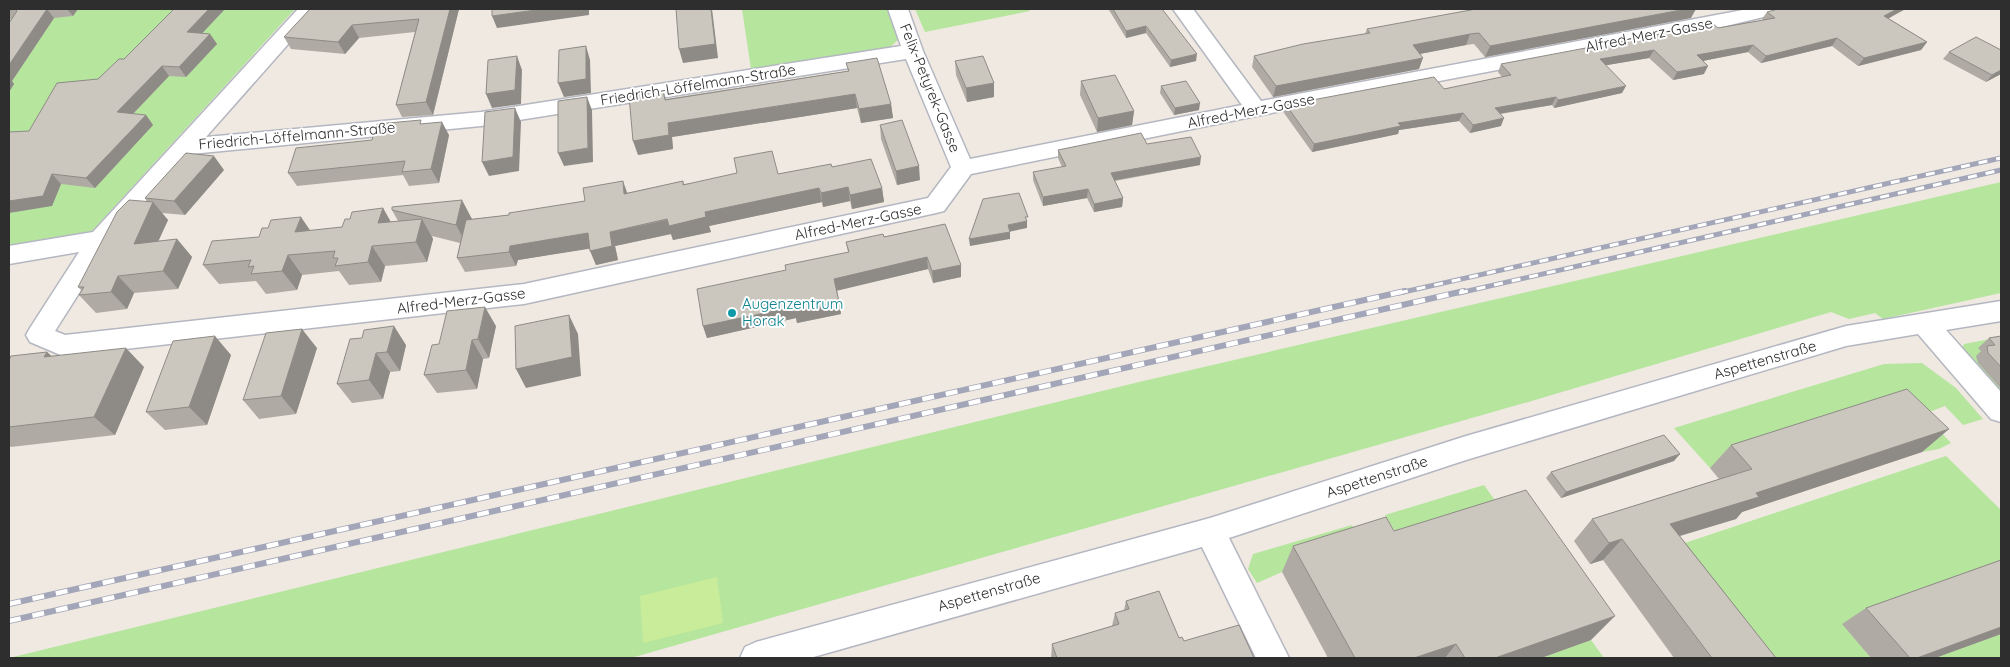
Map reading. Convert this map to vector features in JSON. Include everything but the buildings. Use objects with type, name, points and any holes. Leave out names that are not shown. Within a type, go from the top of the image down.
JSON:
[{"type":"street","points":[[9,255],[100,240],[309,9]]},
{"type":"street","name":"Felix-Petyrek-Gasse","points":[[898,9],[963,168]]},
{"type":"street","points":[[1183,9],[1256,110]]},
{"type":"street","name":"Alfred-Merz-Gasse","points":[[100,240],[39,335],[64,346],[524,294],[936,205],[963,168],[1256,110],[1714,15],[1773,9]]},
{"type":"street","name":"Friedrich-Löffelmann-Straße","points":[[184,147],[481,119],[914,51]]},
{"type":"street","name":"Aspettenstraße","points":[[756,658],[1210,531],[1476,445],[1846,336],[2001,311]]},
{"type":"street","points":[[1924,323],[2001,411]]},
{"type":"street","points":[[1210,531],[1273,658]]},
{"type":"green space","points":[[19,9],[295,9],[92,231],[9,245],[9,22]]},
{"type":"green space","points":[[742,9],[888,9],[899,39],[889,48],[751,69]]},
{"type":"green space","points":[[915,9],[1029,9],[1030,11],[925,32]]},
{"type":"green space","points":[[2001,182],[2001,293],[1883,319],[1875,313],[1849,319],[1831,312],[1535,400],[631,658],[9,658],[1139,382]]},
{"type":"green space","points":[[2001,337],[2001,397],[1960,352],[1964,344]]},
{"type":"green space","points":[[1922,363],[1956,388],[1983,419],[1963,425],[1945,406],[1924,414],[1951,443],[1939,449],[1922,452],[1882,413],[1710,468],[1674,428],[1884,364]]},
{"type":"green space","points":[[1946,456],[2001,510],[2001,568],[1843,624],[1871,658],[1736,658],[1655,553]]},
{"type":"green space","points":[[1484,485],[1507,517],[1406,549],[1385,515]]},
{"type":"green space","points":[[1352,525],[1364,546],[1282,572],[1257,583],[1248,569],[1253,554]]},
{"type":"green space","points":[[717,577],[723,623],[643,643],[640,596]]},
{"type":"green space","points":[[2001,634],[2001,658],[1934,658]]},
{"type":"green space","points":[[1591,640],[1604,658],[1541,658]]},
{"type":"railway","points":[[1399,293],[2001,158]]},
{"type":"railway","points":[[1459,293],[2001,170]]},
{"type":"railway","points":[[9,604],[1405,291]]},
{"type":"railway","points":[[9,621],[1464,291]]},
{"type":"place","name":"Augenzentrum Horak","points":[[732,313]]}]
